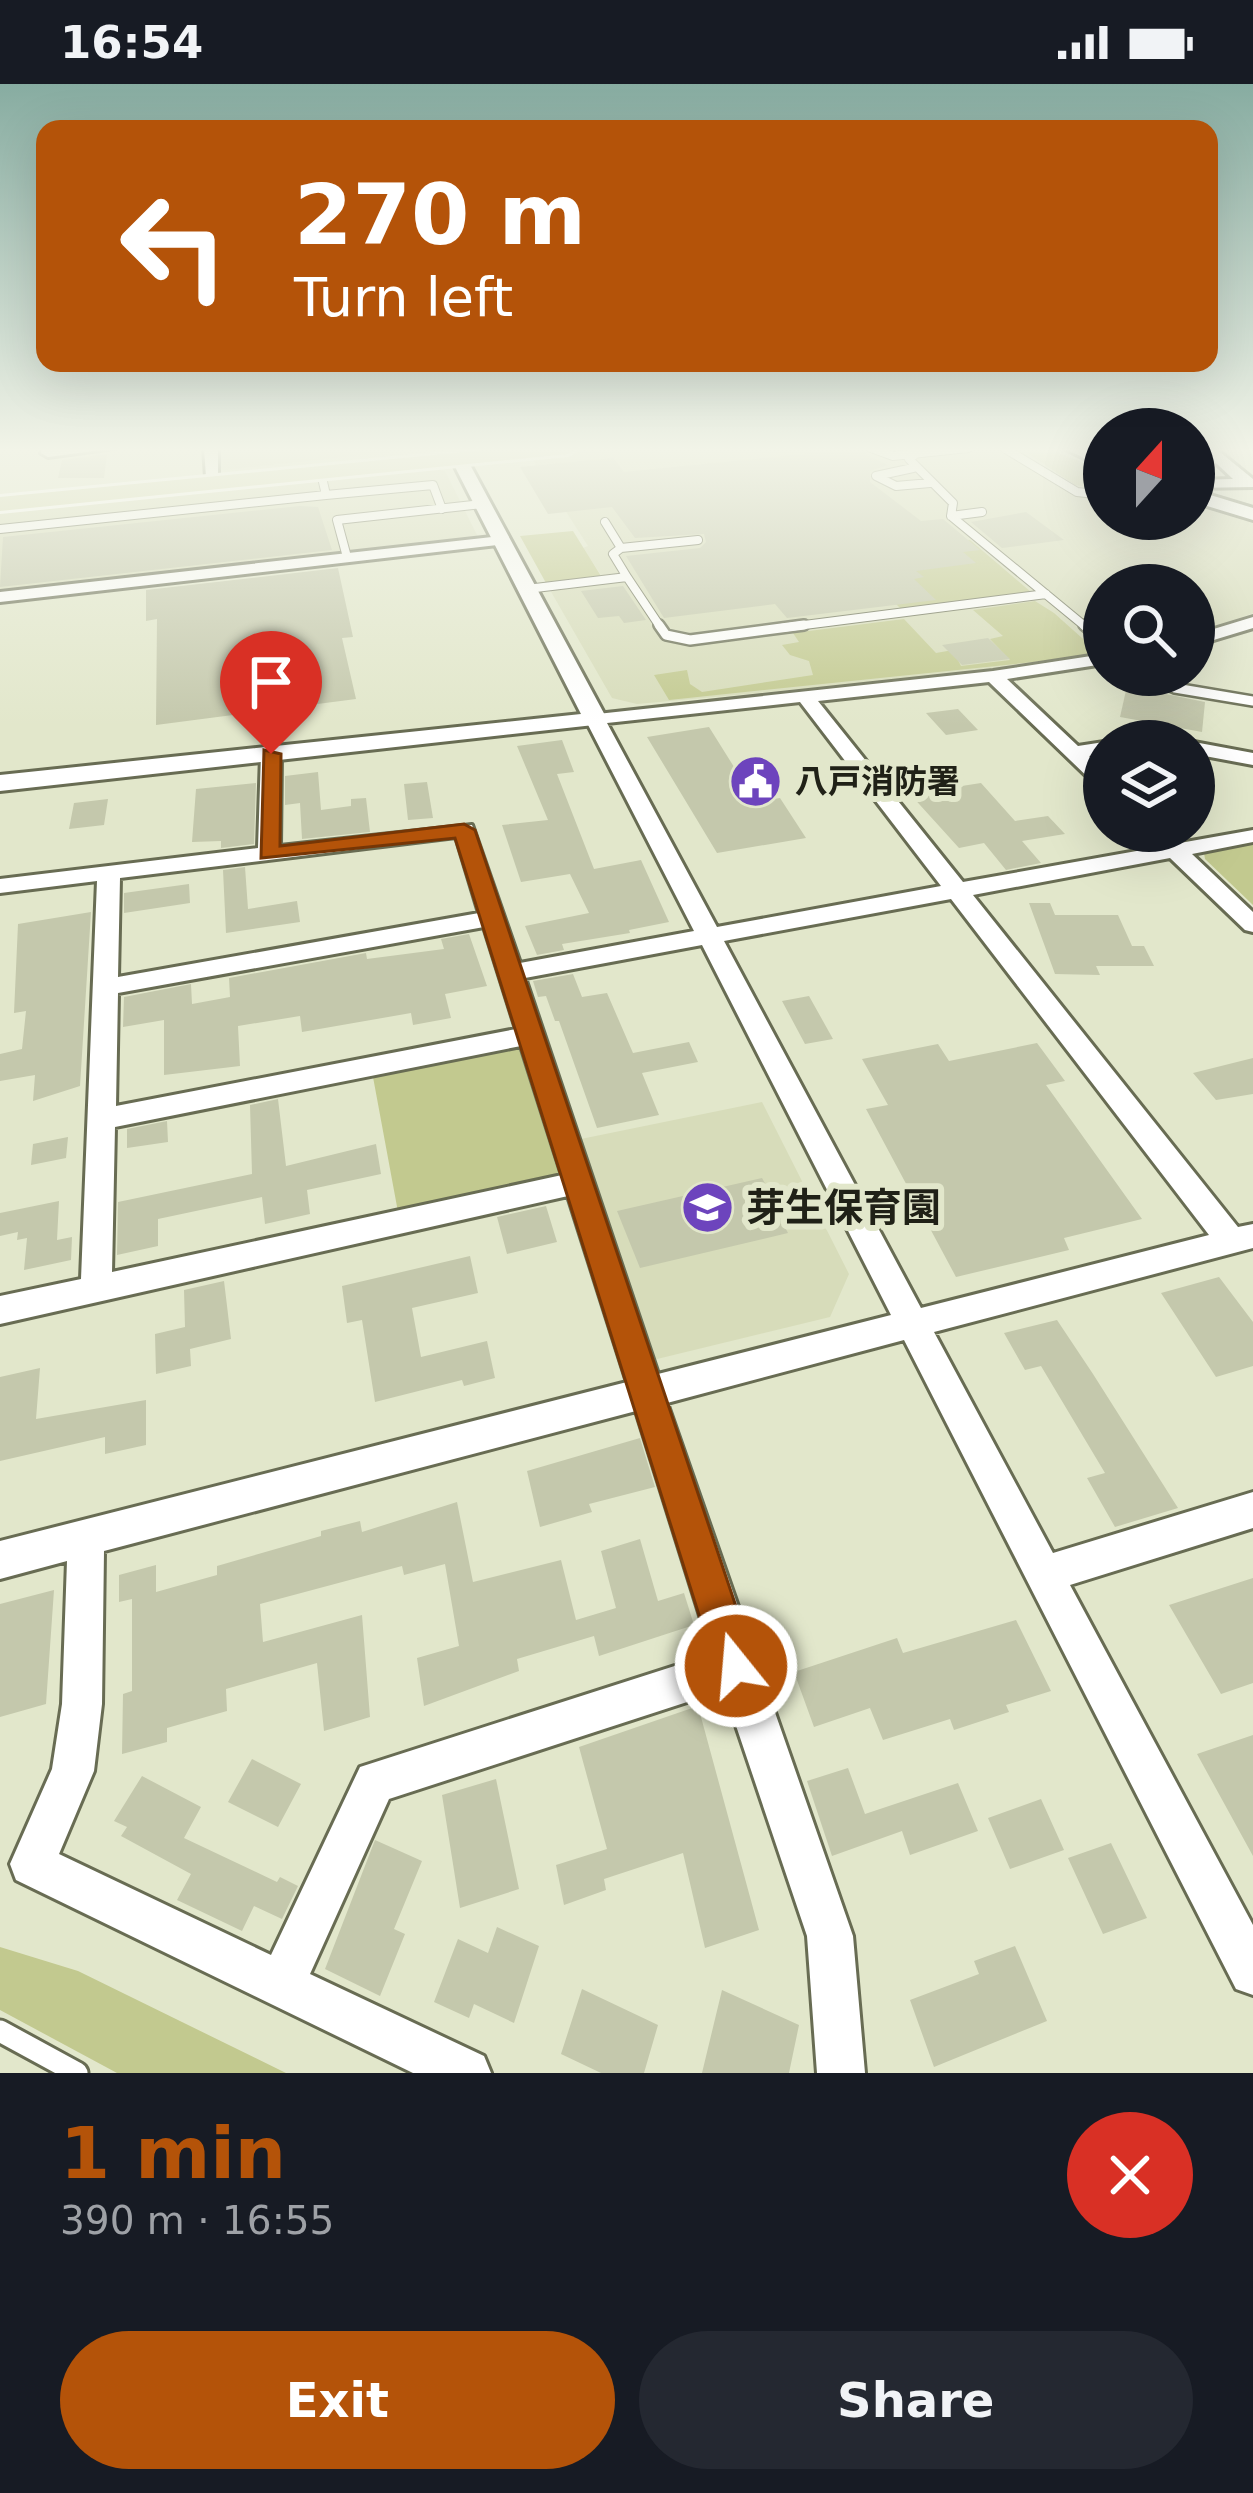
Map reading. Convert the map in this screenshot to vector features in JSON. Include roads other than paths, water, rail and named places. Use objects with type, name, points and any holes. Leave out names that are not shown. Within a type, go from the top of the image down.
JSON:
[{"type":"street","points":[[0,597],[501,541],[1253,1972]]},
{"type":"street","points":[[1215,634],[1253,622]]},
{"type":"street","points":[[0,783],[805,697],[1083,662]]},
{"type":"street","points":[[993,676],[1083,762]]},
{"type":"street","points":[[0,1560],[1243,1239],[805,697]]},
{"type":"street","points":[[1073,752],[1083,751]]},
{"type":"street","points":[[1215,752],[1253,760]]},
{"type":"street","points":[[269,854],[271,754]]},
{"type":"street","points":[[0,886],[464,830],[736,1666],[830,1936],[841,2073]]},
{"type":"street","points":[[1215,844],[1253,836]]},
{"type":"street","points":[[510,973],[1176,852],[1253,925]]},
{"type":"street","points":[[96,1288],[109,873]]},
{"type":"street","points":[[106,987],[492,918]]},
{"type":"street","points":[[100,1119],[530,1035]]},
{"type":"street","points":[[0,1310],[580,1182]]},
{"type":"street","points":[[1046,1574],[1253,1510]]},
{"type":"street","points":[[86,1538],[82,1704],[73,1771],[32,1864],[467,2073]]},
{"type":"street","points":[[281,1985],[375,1782],[736,1666]]},
{"type":"lane","points":[[343,541],[347,557]]},
{"type":"lane","points":[[617,541],[622,548]]},
{"type":"lane","points":[[690,541],[622,548],[614,554],[666,635],[690,640],[1046,594]]},
{"type":"lane","points":[[981,541],[1083,625]]},
{"type":"lane","points":[[527,589],[627,577]]},
{"type":"lane","points":[[1215,695],[1253,701]]},
{"type":"lane","points":[[0,2031],[77,2073]]},
{"type":"place","name":"八戸消防署","points":[[756,781]]},
{"type":"place","name":"芽生保育園","points":[[707,1207]]}]
